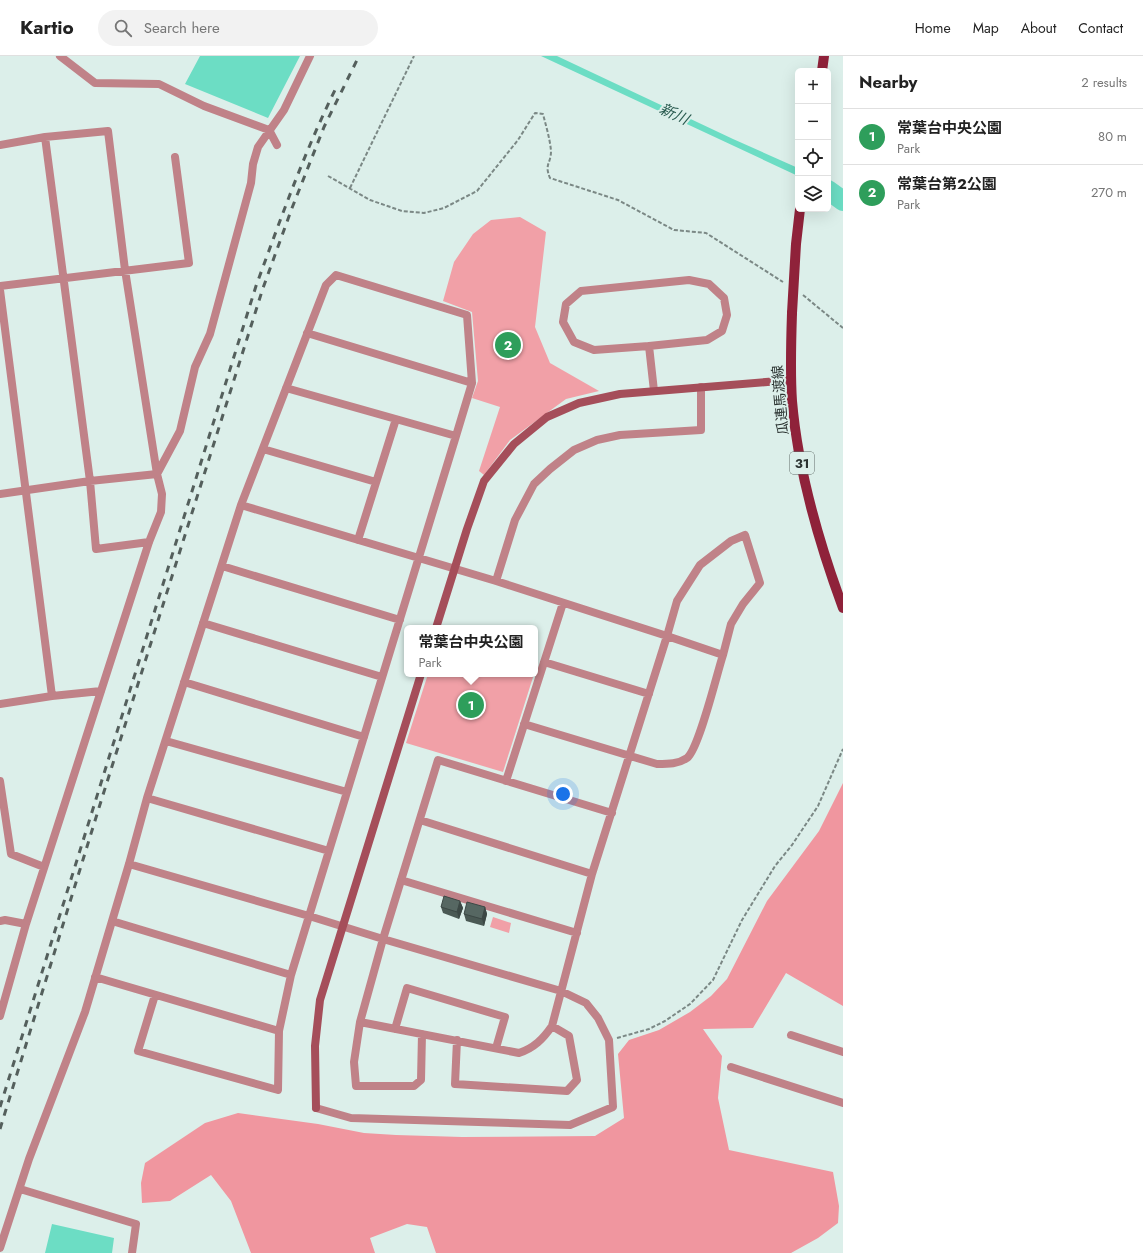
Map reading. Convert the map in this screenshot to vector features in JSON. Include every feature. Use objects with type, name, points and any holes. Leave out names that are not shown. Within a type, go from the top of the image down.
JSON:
[{"type":"main road","points":[[822,68],[824,56]]},
{"type":"main road","name":"瓜連馬渡線","points":[[800,212],[796,244],[792,313],[792,401],[799,450],[818,528],[843,608]]},
{"type":"street","points":[[60,56],[95,84],[159,84],[204,106],[269,130],[277,145]]},
{"type":"street","points":[[157,474],[180,431],[195,367],[210,334],[251,183],[253,164],[258,146],[284,110],[310,56]]},
{"type":"street","points":[[0,146],[45,137],[108,131],[125,270],[157,474],[162,494],[161,512],[149,542],[44,867],[0,1016]]},
{"type":"street","points":[[45,137],[90,481],[96,549],[149,542]]},
{"type":"street","points":[[0,286],[189,263],[175,157]]},
{"type":"street","points":[[0,1248],[29,1159],[85,1012],[147,798],[241,505],[326,285],[336,276],[467,315],[472,382],[291,975],[279,1031],[278,1090],[138,1051],[155,995]]},
{"type":"street","points":[[689,280],[710,284],[724,298],[727,315],[722,331],[707,340],[649,346],[594,350],[574,342],[563,322],[566,304],[581,291],[689,280]]},
{"type":"street","points":[[0,290],[52,696]]},
{"type":"street","points":[[307,333],[472,382]]},
{"type":"street","points":[[649,346],[654,391]]},
{"type":"street","points":[[437,625],[467,529],[484,481],[514,444],[547,417],[579,402],[620,394],[791,380]]},
{"type":"street","points":[[496,581],[515,520],[534,484],[544,474],[574,450],[597,440],[620,435],[701,430],[701,387]]},
{"type":"street","points":[[286,388],[456,436]]},
{"type":"street","points":[[358,540],[396,419]]},
{"type":"street","points":[[263,449],[376,482]]},
{"type":"street","points":[[0,494],[90,481],[157,474]]},
{"type":"street","points":[[241,505],[496,581],[723,655]]},
{"type":"street","points":[[360,1022],[519,1053],[529,1049],[543,1038],[552,1026],[592,874],[612,813],[630,755],[648,694],[667,636],[677,601],[700,565],[731,541],[745,535],[760,583],[743,604],[731,624],[697,743],[688,757],[675,764],[658,764],[630,755],[524,724]]},
{"type":"street","points":[[222,566],[400,620]]},
{"type":"street","points":[[506,781],[563,603]]},
{"type":"street","points":[[203,623],[382,677]]},
{"type":"street","points":[[544,662],[648,694]]},
{"type":"street","points":[[129,864],[309,916],[342,926],[383,939],[561,992],[586,1003],[598,1018],[609,1040],[613,1108],[570,1125],[351,1118],[316,1108],[314,1046],[320,1000],[342,926],[420,677]]},
{"type":"street","points":[[184,682],[364,737]]},
{"type":"street","points":[[0,704],[52,696],[101,692]]},
{"type":"street","points":[[166,741],[347,792]]},
{"type":"street","points":[[422,1034],[421,1080],[414,1086],[356,1086],[354,1062],[360,1022],[383,939],[438,760],[612,813]]},
{"type":"street","points":[[0,781],[11,854],[44,867]]},
{"type":"street","points":[[147,798],[329,852]]},
{"type":"street","points":[[420,820],[592,874]]},
{"type":"street","points":[[402,880],[577,933]]},
{"type":"street","points":[[0,921],[5,920],[26,924]]},
{"type":"street","points":[[112,921],[291,975]]},
{"type":"street","points":[[95,977],[279,1031]]},
{"type":"street","points":[[0,988],[9,985]]},
{"type":"street","points":[[395,1028],[407,988],[505,1017],[496,1048]]},
{"type":"street","points":[[457,1040],[455,1084],[567,1091],[577,1080],[569,1036],[552,1026]]},
{"type":"street","points":[[791,1035],[843,1052]]},
{"type":"street","points":[[731,1067],[843,1103]]},
{"type":"street","points":[[20,1189],[136,1224],[132,1253]]},
{"type":"path","points":[[350,188],[414,56]]},
{"type":"path","points":[[328,176],[370,200],[402,211],[424,213],[444,208],[477,190],[518,140],[535,113],[543,114],[551,153],[547,170],[550,178],[618,200],[674,230],[706,233],[787,284]]},
{"type":"path","points":[[799,292],[843,328]]},
{"type":"path","points":[[609,1040],[649,1030],[665,1021],[690,1004],[713,980],[742,920],[775,866],[792,846],[818,806],[843,749]]},
{"type":"shaded area","points":[[520,217],[546,232],[535,327],[550,363],[599,391],[566,399],[510,440],[484,475],[479,471],[500,407],[472,398],[478,381],[472,312],[443,301],[454,262],[473,234],[491,220]]},
{"type":"shaded area","points":[[427,677],[533,677],[503,772],[406,743]]},
{"type":"shaded area","points":[[843,783],[843,1006],[786,973],[753,1028],[703,1029],[722,1056],[718,1098],[729,1150],[833,1172],[839,1206],[838,1223],[818,1238],[791,1253],[436,1253],[427,1227],[407,1224],[370,1238],[375,1253],[251,1253],[231,1201],[211,1175],[170,1201],[142,1203],[141,1183],[145,1163],[205,1123],[238,1113],[318,1124],[364,1133],[462,1137],[595,1136],[624,1118],[618,1054],[629,1040],[659,1030],[690,1012],[711,996],[727,979],[767,901],[819,831]]},
{"type":"shaded area","points":[[493,917],[511,923],[509,933],[490,927]]},
{"type":"water","points":[[200,56],[300,56],[268,118],[185,84]]},
{"type":"water","points":[[541,56],[557,56],[795,167],[795,175]]},
{"type":"water","points":[[52,1224],[114,1238],[112,1253],[45,1253]]},
{"type":"building","points":[[444,896],[460,901],[457,912],[441,907]]},
{"type":"building","points":[[467,902],[485,907],[482,919],[464,914]]},
{"type":"waterway","name":"新川","points":[[831,192],[843,201]]},
{"type":"railway","points":[[0,1129],[102,798],[263,288],[292,208],[324,127],[359,56]]},
{"type":"railway","points":[[0,1107],[256,286],[304,159],[337,86]]},
{"type":"place","name":"常葉台第2公園","points":[[508,345]]},
{"type":"place","name":"常葉台中央公園","points":[[471,705]]}]
